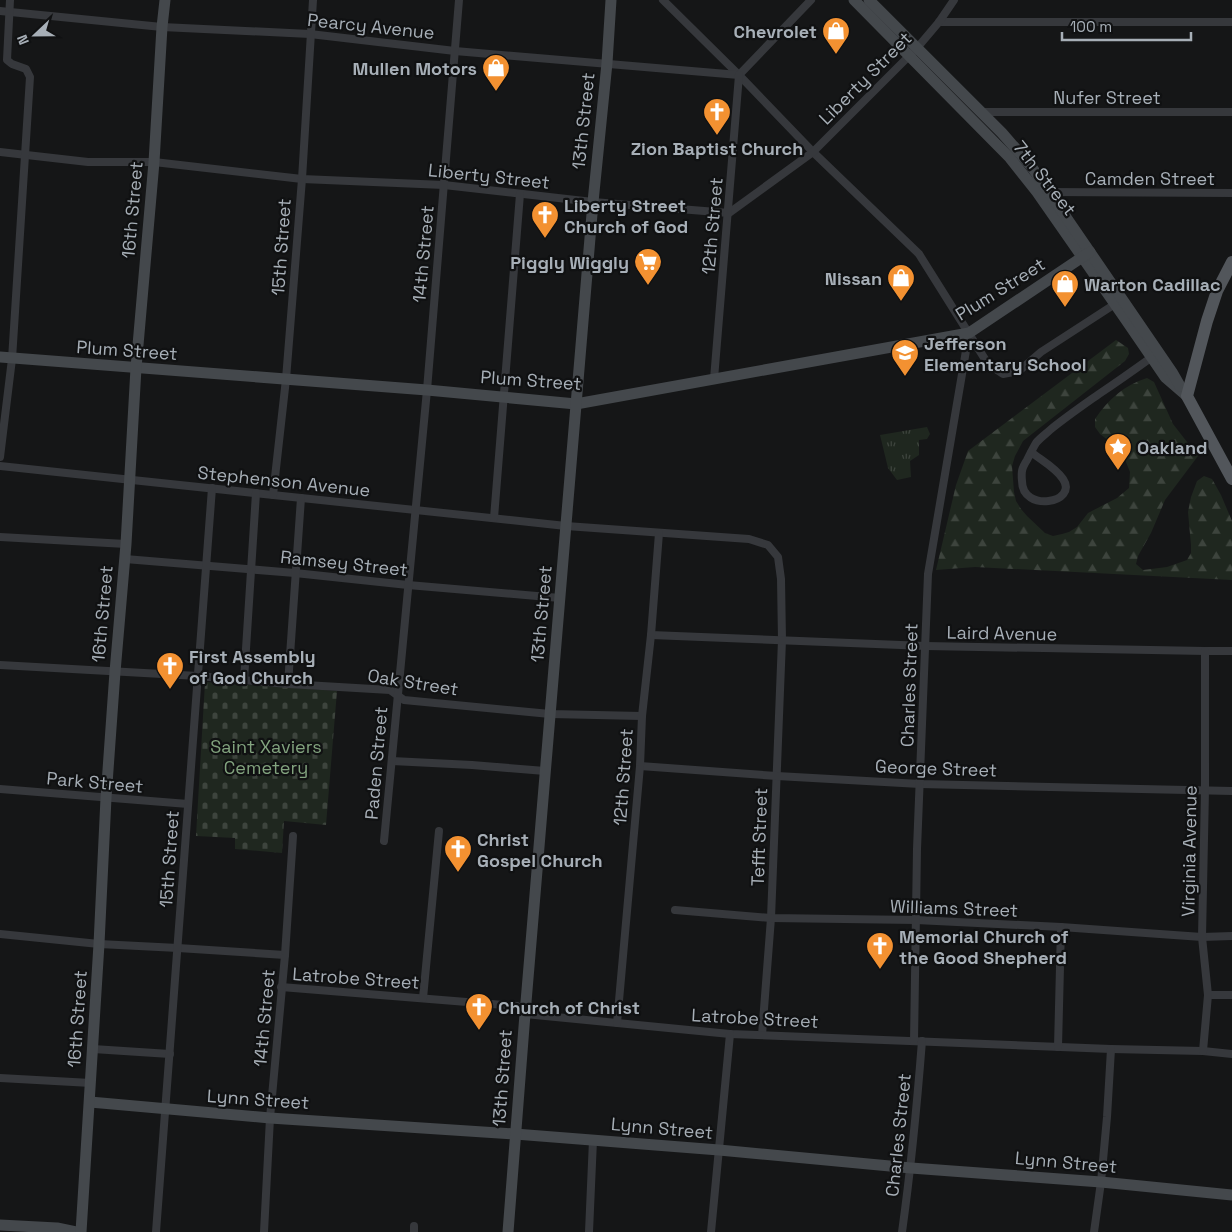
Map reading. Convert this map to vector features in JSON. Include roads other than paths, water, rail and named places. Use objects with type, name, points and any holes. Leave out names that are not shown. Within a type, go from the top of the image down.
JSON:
[{"type":"main road","points":[[1186,396],[1217,291],[1232,262]]},
{"type":"main road","name":"7th Street","points":[[1186,396],[1231,477]]},
{"type":"street","points":[[0,457],[6,358],[26,154],[30,77],[26,69],[7,60],[10,0]]},
{"type":"street","name":"16th Street","points":[[81,1232],[100,944],[106,798],[125,559],[136,368],[154,162],[165,0]]},
{"type":"street","name":"15th Street","points":[[273,495],[286,379],[302,179],[313,0]]},
{"type":"street","name":"14th Street","points":[[415,510],[427,390],[459,0]]},
{"type":"street","name":"13th Street","points":[[508,1232],[545,771],[611,0]]},
{"type":"street","points":[[664,0],[813,152],[919,254],[988,364],[1003,374],[1019,371],[1041,352],[1115,304]]},
{"type":"street","points":[[739,75],[811,0]]},
{"type":"street","name":"7th Street","points":[[854,0],[981,112],[1031,166],[1049,192],[1115,304],[1165,377],[1186,396]]},
{"type":"street","name":"7th Street","points":[[869,0],[913,52],[1010,158],[1086,255],[1172,372],[1186,396]]},
{"type":"street","name":"Liberty Street","points":[[0,152],[88,162],[154,162],[302,179],[444,185],[593,202],[729,213],[813,152],[913,52],[939,22],[954,0]]},
{"type":"street","name":"Pearcy Avenue","points":[[0,11],[162,27],[310,34],[455,51],[739,75]]},
{"type":"street","points":[[939,22],[1232,22]]},
{"type":"street","name":"12th Street","points":[[714,379],[739,75]]},
{"type":"street","name":"Nufer Street","points":[[981,112],[1232,112]]},
{"type":"street","name":"Camden Street","points":[[1037,192],[1232,193]]},
{"type":"street","points":[[494,518],[520,194]]},
{"type":"street","name":"Plum Street","points":[[6,358],[427,390],[576,404],[969,333],[1086,255]]},
{"type":"street","name":"Charles Street","points":[[902,1232],[911,1168],[917,1102],[916,920],[928,574],[969,333]]},
{"type":"street","points":[[1031,452],[1064,479],[1065,491],[1060,497],[1054,500],[1036,500],[1030,498],[1022,486],[1021,468],[1037,442],[1066,416],[1152,357]]},
{"type":"street","name":"Stephenson Avenue","points":[[0,466],[566,526],[710,537]]},
{"type":"street","name":"15th Street","points":[[156,1232],[212,488]]},
{"type":"street","points":[[244,680],[256,493]]},
{"type":"street","points":[[288,684],[301,498]]},
{"type":"street","name":"Paden Street","points":[[384,841],[415,510]]},
{"type":"street","name":"12th Street","points":[[617,1023],[659,533]]},
{"type":"street","points":[[0,537],[126,544]]},
{"type":"street","name":"Tefft Street","points":[[710,537],[749,539],[768,545],[778,557],[782,579],[782,640],[772,918],[762,1035]]},
{"type":"street","name":"Ramsey Street","points":[[125,559],[560,598]]},
{"type":"street","name":"Laird Avenue","points":[[651,635],[926,646],[1205,652],[1232,650]]},
{"type":"street","name":"Virginia Avenue","points":[[1203,1051],[1208,995],[1202,937],[1205,652]]},
{"type":"street","name":"Oak Street","points":[[0,665],[198,676],[390,690],[404,700],[550,714],[642,716]]},
{"type":"street","points":[[392,761],[463,764],[545,771]]},
{"type":"street","name":"George Street","points":[[640,766],[920,784],[1232,791]]},
{"type":"street","name":"Park Street","points":[[0,789],[188,804]]},
{"type":"street","points":[[424,998],[439,831]]},
{"type":"street","name":"14th Street","points":[[264,1232],[270,1118],[285,956],[293,836]]},
{"type":"street","name":"Williams Street","points":[[675,910],[772,918],[916,920],[1061,927],[1202,937],[1232,936]]},
{"type":"street","points":[[1058,1047],[1061,927]]},
{"type":"street","name":"Latrobe Street","points":[[0,934],[100,944],[285,956]]},
{"type":"street","name":"Latrobe Street","points":[[282,987],[518,1006],[525,1014],[730,1034],[1111,1050],[1203,1051],[1232,1054]]},
{"type":"street","points":[[1208,995],[1232,996]]},
{"type":"street","points":[[711,1232],[730,1034]]},
{"type":"street","points":[[93,1049],[170,1054]]},
{"type":"street","points":[[1094,1232],[1101,1182],[1111,1050]]},
{"type":"street","points":[[0,1078],[91,1083]]},
{"type":"street","name":"Lynn Street","points":[[90,1102],[270,1118],[719,1150],[911,1168],[1101,1182],[1232,1195]]},
{"type":"street","points":[[588,1232],[594,1140]]},
{"type":"street","points":[[0,1224],[57,1228],[76,1232]]},
{"type":"place","name":"Chevrolet","points":[[836,55]]},
{"type":"place","name":"Mullen Motors","points":[[496,92]]},
{"type":"place","name":"Zion Baptist Church","points":[[717,136]]},
{"type":"place","name":"Liberty Street Church of God","points":[[545,239]]},
{"type":"place","name":"Piggly Wiggly","points":[[648,286]]},
{"type":"place","name":"Nissan","points":[[901,302]]},
{"type":"place","name":"Warton Cadillac","points":[[1065,308]]},
{"type":"place","name":"Jefferson Elementary School","points":[[905,377]]},
{"type":"place","name":"Oakland","points":[[1118,471]]},
{"type":"place","name":"First Assembly of God Church","points":[[170,690]]},
{"type":"place","name":"Christ Gospel Church","points":[[458,873]]},
{"type":"place","name":"Memorial Church of the Good Shepherd","points":[[880,970]]},
{"type":"place","name":"Church of Christ","points":[[479,1031]]},
{"type":"park label","name":"Saint Xaviers Cemetery","points":[[266,756]]}]
